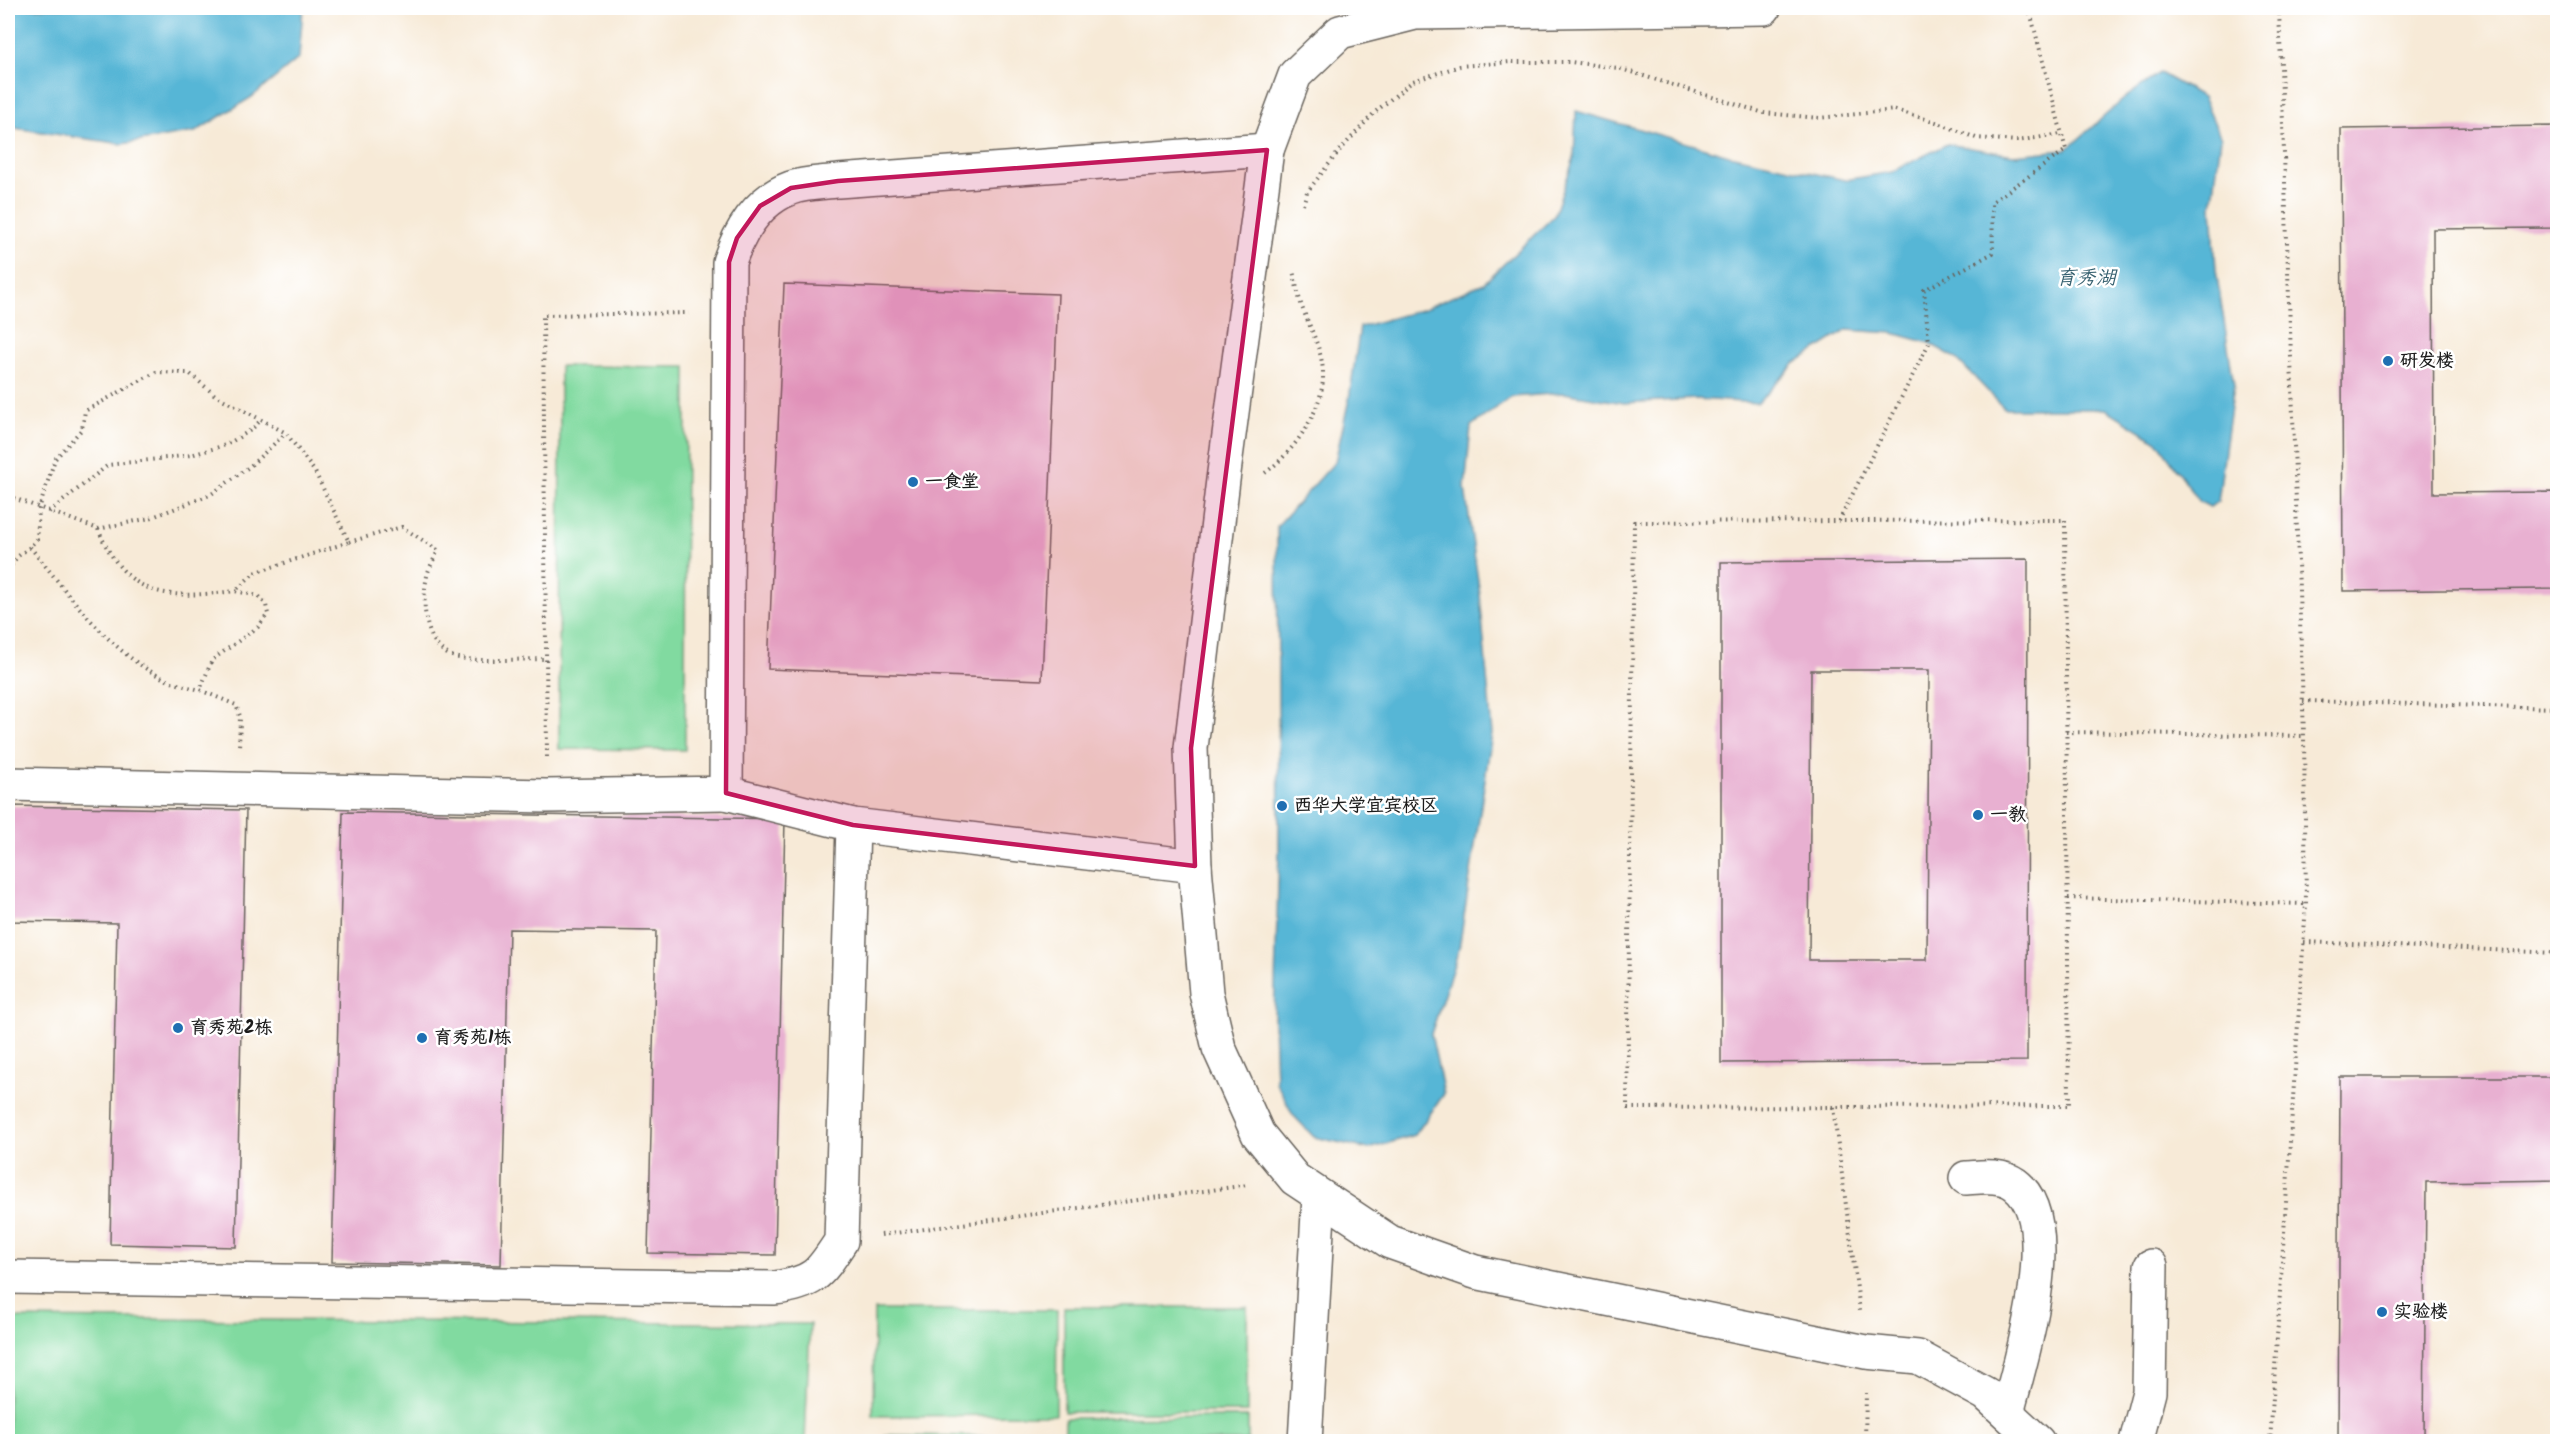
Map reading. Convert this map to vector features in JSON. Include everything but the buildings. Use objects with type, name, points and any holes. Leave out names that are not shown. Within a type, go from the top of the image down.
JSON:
[{"type":"street","points":[[1764,8],[1410,10],[1340,32],[1295,75],[1268,150],[1223,480],[1191,748],[1195,866],[1206,993],[1219,1048],[1258,1134],[1307,1187],[1390,1242],[1475,1272],[1866,1352],[1918,1358],[1986,1394],[2038,1442]]},
{"type":"street","points":[[726,793],[729,262],[737,238],[760,206],[791,188],[838,181],[1268,150]]},
{"type":"street","points":[[8,784],[236,791],[546,796],[726,793],[853,825],[1195,866]]},
{"type":"street","points":[[8,1276],[775,1288],[800,1284],[823,1269],[841,1241],[853,825]]},
{"type":"street","points":[[1966,1178],[1989,1176],[2014,1183],[2031,1206],[2038,1232],[2034,1299],[2007,1413]]},
{"type":"street","points":[[1305,1442],[1307,1187]]},
{"type":"street","points":[[2136,1442],[2149,1392],[2151,1266]]},
{"type":"path","points":[[1839,521],[1929,343],[1924,290],[1993,253],[1992,202],[2066,150],[2029,8]]},
{"type":"path","points":[[2270,1442],[2306,904],[2303,701],[2279,8]]},
{"type":"path","points":[[1302,209],[1307,192],[1340,150],[1375,112],[1413,81],[1460,66],[1511,62],[1570,62],[1618,68],[1764,113],[1819,118],[1895,110],[1936,122],[1976,138],[2017,141],[2061,134]]},
{"type":"path","points":[[1223,480],[1251,484],[1277,464],[1303,433],[1317,406],[1323,373],[1316,340],[1301,304],[1293,270]]},
{"type":"path","points":[[546,796],[547,659],[543,315],[729,312]]},
{"type":"path","points":[[8,570],[17,556],[30,547],[37,538],[39,509],[55,459],[82,429],[85,411],[156,372],[189,373],[215,395],[286,434],[315,472],[349,542]]},
{"type":"path","points":[[49,512],[108,465],[191,455],[226,445],[251,430],[260,421]]},
{"type":"path","points":[[8,496],[98,529],[150,518],[210,495],[249,467],[286,434]]},
{"type":"path","points":[[2065,520],[2066,732],[2069,1106],[1627,1108],[1634,522],[2065,520]]},
{"type":"path","points":[[235,591],[254,573],[402,527],[438,550],[427,575],[426,605],[428,633],[438,648],[457,658],[547,659]]},
{"type":"path","points":[[98,529],[113,559],[137,583],[160,593],[187,597],[235,591],[259,596],[268,614],[258,627],[212,660],[200,690]]},
{"type":"path","points":[[30,547],[110,641],[134,661],[170,681],[236,705],[240,716],[236,791]]},
{"type":"path","points":[[2303,701],[2558,708]]},
{"type":"path","points":[[2066,732],[2304,736]]},
{"type":"path","points":[[2068,898],[2306,904]]},
{"type":"path","points":[[2304,942],[2558,953]]},
{"type":"path","points":[[1833,1107],[1866,1352],[1865,1442]]},
{"type":"path","points":[[841,1241],[1307,1187]]},
{"type":"highlighted area","points":[[1267,150],[1191,748],[1195,866],[853,825],[726,793],[729,262],[737,238],[760,206],[791,188],[838,181]]},
{"type":"green space","points":[[560,366],[686,367],[685,750],[559,749]]},
{"type":"green space","points":[[1064,1307],[1247,1307],[1247,1412],[1064,1412]]},
{"type":"green space","points":[[874,1310],[1057,1310],[1056,1415],[873,1416]]},
{"type":"green space","points":[[8,1318],[810,1324],[805,1441],[8,1441]]},
{"type":"green space","points":[[1248,1417],[1248,1441],[1065,1441],[1065,1418]]},
{"type":"green space","points":[[885,1435],[1053,1437],[1053,1441],[885,1442]]},
{"type":"water","points":[[8,8],[303,8],[299,58],[252,97],[195,132],[122,144],[8,127]]},
{"type":"water","name":"育秀湖","points":[[2160,73],[2203,97],[2221,138],[2212,207],[2216,270],[2234,385],[2218,501],[2210,507],[2200,502],[2157,441],[2106,409],[2005,409],[1956,358],[1929,343],[1893,333],[1847,330],[1795,363],[1758,403],[1696,399],[1624,403],[1564,393],[1512,397],[1471,426],[1465,488],[1480,595],[1492,734],[1459,949],[1431,1034],[1444,1094],[1415,1135],[1369,1149],[1314,1137],[1293,1115],[1276,1082],[1274,1020],[1279,849],[1277,526],[1335,462],[1349,399],[1360,327],[1424,309],[1484,283],[1554,216],[1574,158],[1576,111],[1729,155],[1845,180],[1892,172],[1947,144],[2013,155],[2066,150],[2126,97]]},
{"type":"place","name":"研发楼","points":[[2388,361]]},
{"type":"place","name":"一食堂","points":[[913,482]]},
{"type":"place","name":"西华大学宜宾校区","points":[[1282,806]]},
{"type":"place","name":"一教","points":[[1978,815]]},
{"type":"place","name":"育秀苑2栋","points":[[178,1028]]},
{"type":"place","name":"育秀苑1栋","points":[[422,1038]]},
{"type":"place","name":"实验楼","points":[[2382,1312]]}]
